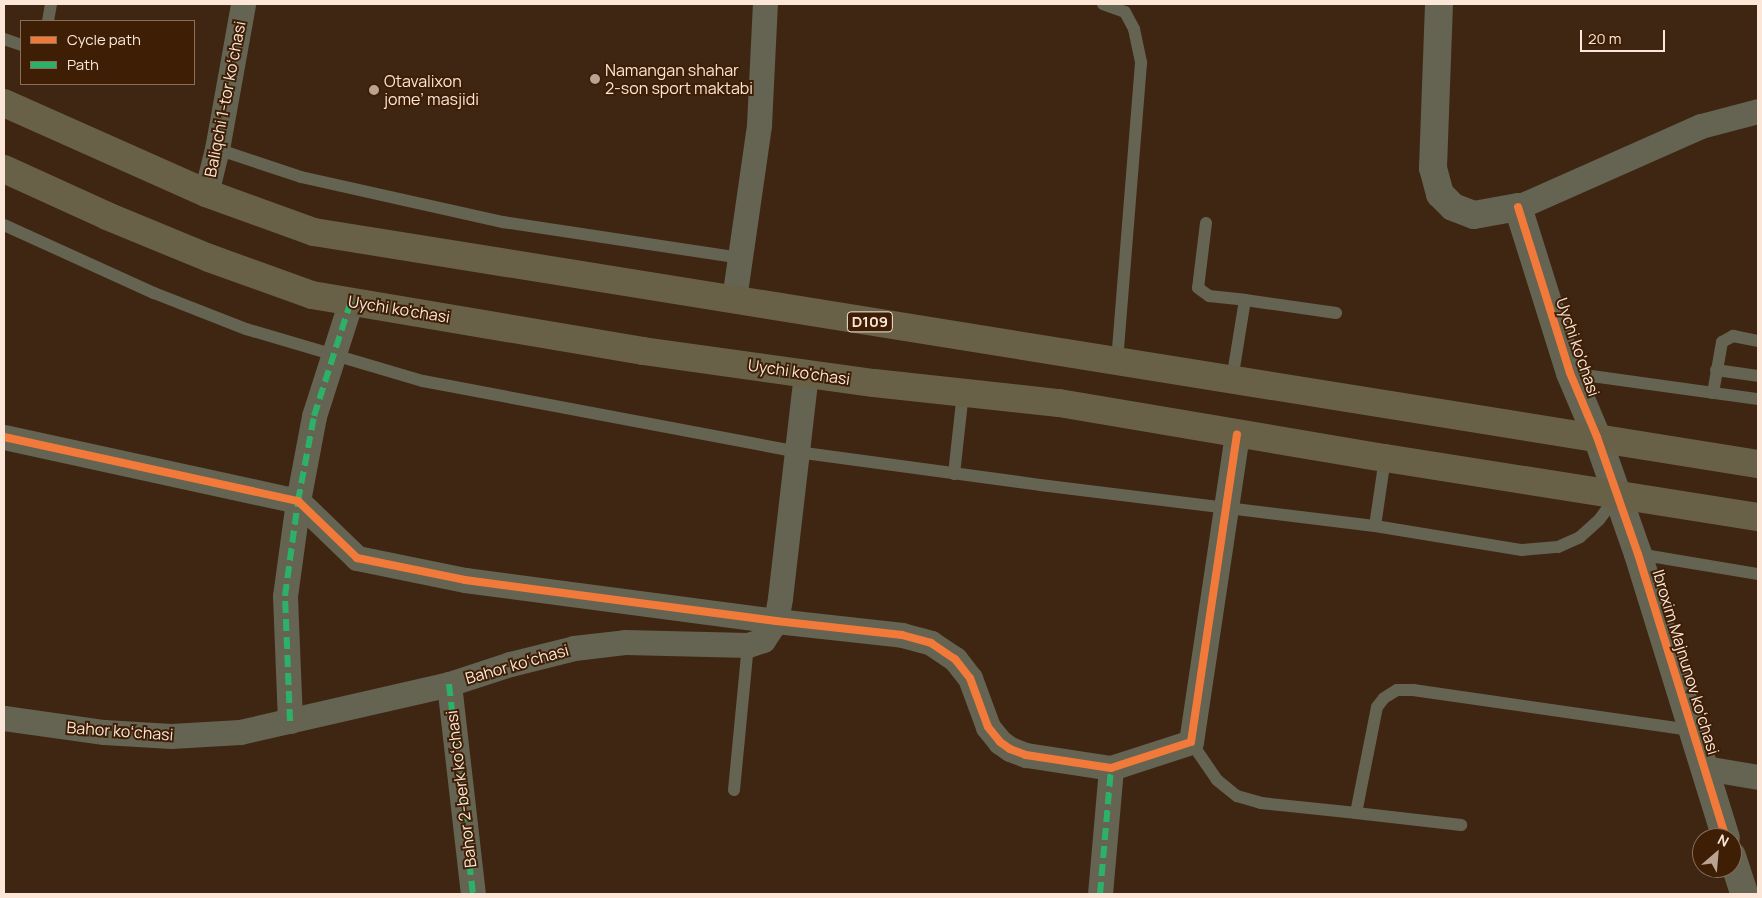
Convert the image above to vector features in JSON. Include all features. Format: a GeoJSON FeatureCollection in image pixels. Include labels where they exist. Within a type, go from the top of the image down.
{"type":"FeatureCollection","features":[{"type":"Feature","properties":{"kind":"main road","name":"D109"},"geometry":{"type":"LineString","coordinates":[[4,103],[206,193],[314,232],[1758,464]]}},
{"type":"Feature","properties":{"kind":"main road","name":"Uychi ko'chasi"},"geometry":{"type":"LineString","coordinates":[[4,168],[107,216],[209,258],[312,295],[642,351],[806,373],[1059,403],[1236,434],[1758,517]]}},
{"type":"Feature","properties":{"kind":"street","name":"Baliqchi 1-tor koʻchasi"},"geometry":{"type":"LineString","coordinates":[[206,193],[217,149],[243,4]]}},
{"type":"Feature","properties":{"kind":"street"},"geometry":{"type":"LineString","coordinates":[[734,299],[759,125],[765,4]]}},
{"type":"Feature","properties":{"kind":"street"},"geometry":{"type":"LineString","coordinates":[[1438,4],[1433,168],[1440,194],[1453,207],[1474,215],[1518,207],[1701,126],[1758,111]]}},
{"type":"Feature","properties":{"kind":"street","name":"Uychi ko'chasi"},"geometry":{"type":"LineString","coordinates":[[1518,207],[1570,373],[1597,437],[1617,495]]}},
{"type":"Feature","properties":{"kind":"street"},"geometry":{"type":"LineString","coordinates":[[290,720],[285,596],[298,501],[314,416],[352,302]]}},
{"type":"Feature","properties":{"kind":"street"},"geometry":{"type":"LineString","coordinates":[[748,645],[763,640],[776,621],[806,373]]}},
{"type":"Feature","properties":{"kind":"street"},"geometry":{"type":"LineString","coordinates":[[4,437],[298,501],[357,558],[465,580],[776,621],[902,634],[931,643],[955,659],[970,678],[988,727],[1000,742],[1010,749],[1026,756],[1111,768],[1191,742],[1236,434]]}},
{"type":"Feature","properties":{"kind":"street","name":"Ibroxim Majnunov koʻchasi"},"geometry":{"type":"LineString","coordinates":[[1617,495],[1638,554],[1723,828]]}},
{"type":"Feature","properties":{"kind":"street","name":"Bahor koʻchasi"},"geometry":{"type":"LineString","coordinates":[[4,718],[104,732],[171,736],[240,732],[449,684],[510,664],[574,648],[625,642],[748,645]]}},
{"type":"Feature","properties":{"kind":"street","name":"Bahor 2-berk koʻchasi"},"geometry":{"type":"LineString","coordinates":[[449,684],[473,894]]}},
{"type":"Feature","properties":{"kind":"street"},"geometry":{"type":"LineString","coordinates":[[1100,894],[1111,768]]}},
{"type":"Feature","properties":{"kind":"street"},"geometry":{"type":"LineString","coordinates":[[1705,768],[1758,777]]}},
{"type":"Feature","properties":{"kind":"street"},"geometry":{"type":"LineString","coordinates":[[1739,878],[1744,894]]}},
{"type":"Feature","properties":{"kind":"lane"},"geometry":{"type":"LineString","coordinates":[[48,20],[51,4]]}},
{"type":"Feature","properties":{"kind":"lane"},"geometry":{"type":"LineString","coordinates":[[1103,4],[1125,12],[1134,29],[1141,63],[1118,362]]}},
{"type":"Feature","properties":{"kind":"lane"},"geometry":{"type":"LineString","coordinates":[[4,40],[20,44]]}},
{"type":"Feature","properties":{"kind":"lane"},"geometry":{"type":"LineString","coordinates":[[217,149],[301,177],[503,222],[740,258]]}},
{"type":"Feature","properties":{"kind":"lane"},"geometry":{"type":"LineString","coordinates":[[1206,224],[1198,288],[1209,296],[1336,313]]}},
{"type":"Feature","properties":{"kind":"lane"},"geometry":{"type":"LineString","coordinates":[[4,225],[154,293],[227,322],[423,381],[797,452],[954,474],[1375,526],[1522,550],[1558,547],[1580,537],[1599,520],[1617,495]]}},
{"type":"Feature","properties":{"kind":"lane"},"geometry":{"type":"LineString","coordinates":[[1232,380],[1245,300]]}},
{"type":"Feature","properties":{"kind":"lane"},"geometry":{"type":"LineString","coordinates":[[1713,393],[1722,342],[1726,338],[1733,336],[1758,341]]}},
{"type":"Feature","properties":{"kind":"lane"},"geometry":{"type":"LineString","coordinates":[[1570,373],[1756,399],[1758,374],[1716,370]]}},
{"type":"Feature","properties":{"kind":"lane"},"geometry":{"type":"LineString","coordinates":[[954,474],[963,392]]}},
{"type":"Feature","properties":{"kind":"lane"},"geometry":{"type":"LineString","coordinates":[[1375,526],[1385,458]]}},
{"type":"Feature","properties":{"kind":"lane"},"geometry":{"type":"LineString","coordinates":[[1638,554],[1758,574]]}},
{"type":"Feature","properties":{"kind":"lane"},"geometry":{"type":"LineString","coordinates":[[734,790],[748,645]]}},
{"type":"Feature","properties":{"kind":"lane"},"geometry":{"type":"LineString","coordinates":[[1356,813],[1377,708],[1384,698],[1397,690],[1413,690],[1692,730]]}},
{"type":"Feature","properties":{"kind":"lane"},"geometry":{"type":"LineString","coordinates":[[1191,742],[1217,780],[1237,796],[1261,803],[1461,825]]}},
{"type":"Feature","properties":{"kind":"marked path"},"geometry":{"type":"LineString","coordinates":[[290,721],[285,596],[298,501],[314,416],[351,301]]}},
{"type":"Feature","properties":{"kind":"marked path"},"geometry":{"type":"LineString","coordinates":[[449,684],[473,894]]}},
{"type":"Feature","properties":{"kind":"marked path"},"geometry":{"type":"LineString","coordinates":[[1100,894],[1111,768]]}},
{"type":"Feature","properties":{"kind":"cycle path"},"geometry":{"type":"LineString","coordinates":[[1518,207],[1570,373],[1597,437],[1638,554],[1723,828]]}},
{"type":"Feature","properties":{"kind":"cycle path"},"geometry":{"type":"LineString","coordinates":[[4,437],[298,501],[357,558],[465,580],[776,621],[902,635],[931,643],[955,659],[970,678],[988,727],[1000,742],[1010,749],[1026,755],[1111,768],[1191,742],[1237,434]]}},
{"type":"Feature","properties":{"kind":"place","name":"Namangan shahar 2-son sport maktabi"},"geometry":{"type":"Point","coordinates":[595,79]}},
{"type":"Feature","properties":{"kind":"place","name":"Otavalixon jome’ masjidi"},"geometry":{"type":"Point","coordinates":[374,90]}}]}
